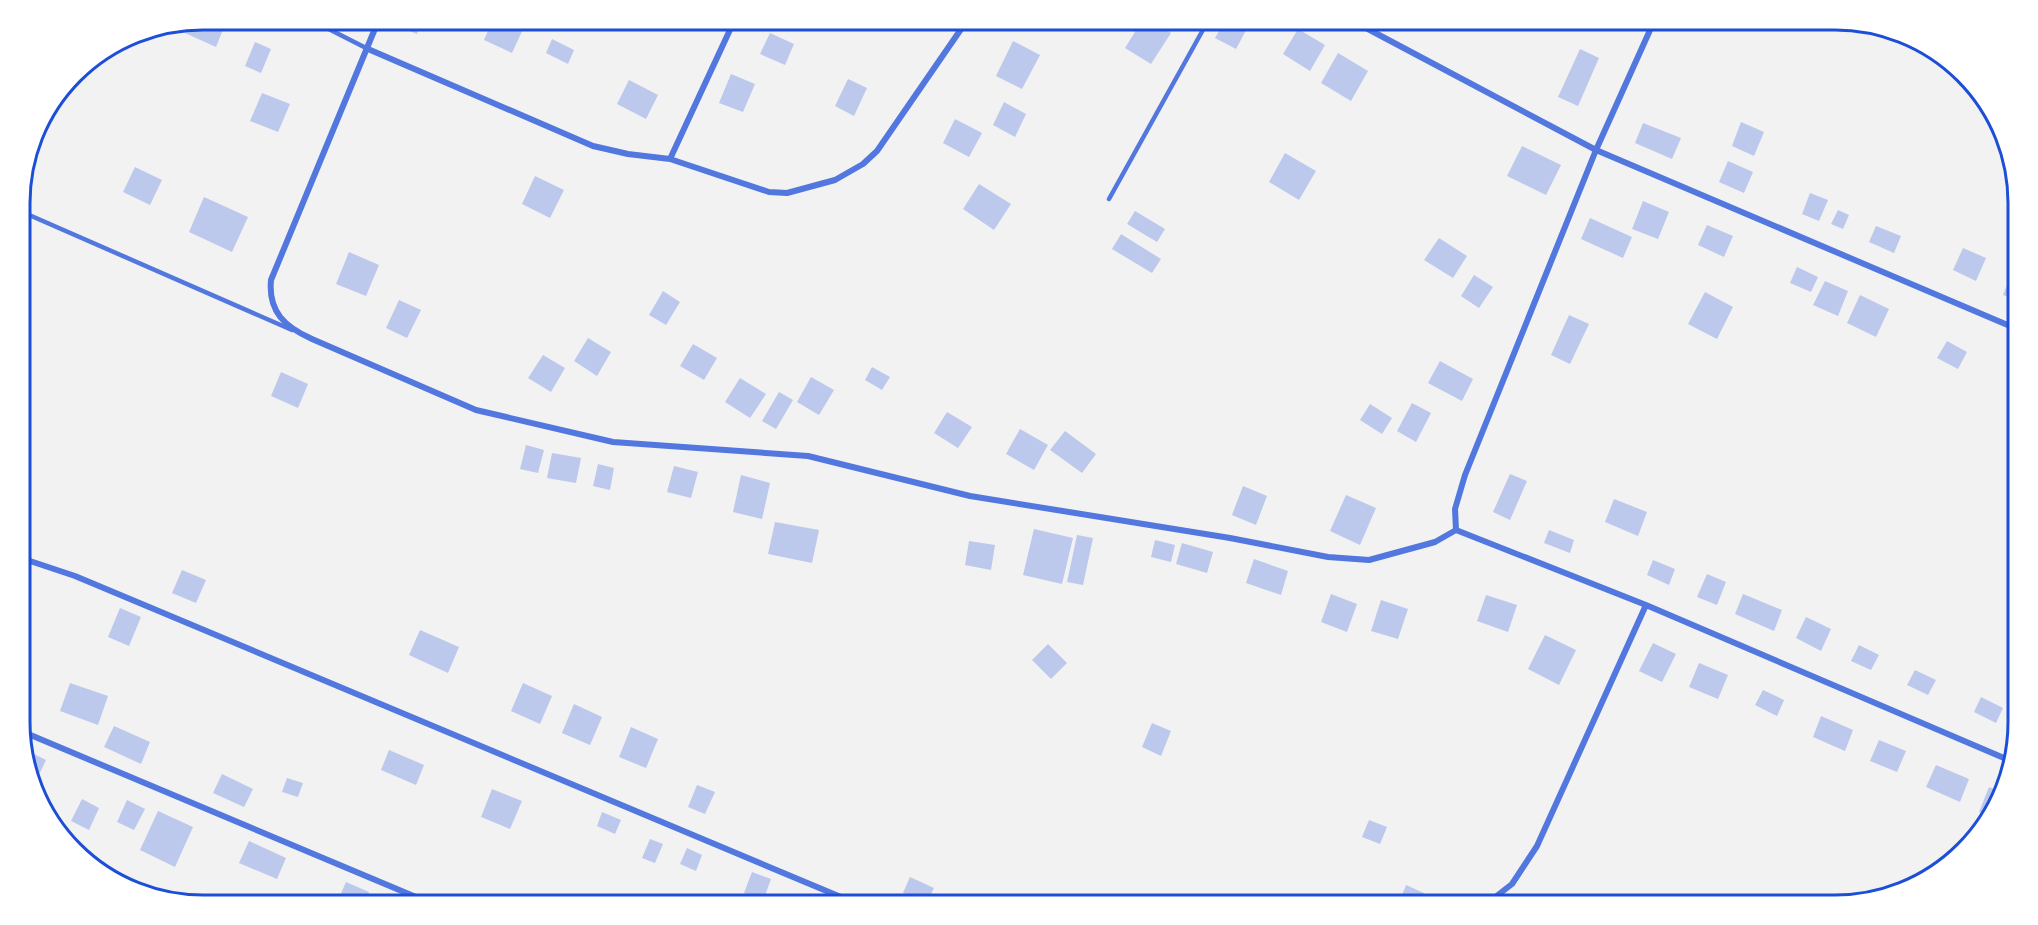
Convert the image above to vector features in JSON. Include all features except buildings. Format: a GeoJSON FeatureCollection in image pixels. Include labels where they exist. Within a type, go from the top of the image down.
{"type":"FeatureCollection","features":[{"type":"Feature","properties":{"kind":"street"},"geometry":{"type":"LineString","coordinates":[[375,30],[271,280],[270,292],[275,311],[279,318],[295,331],[476,410],[614,442],[808,456],[970,496],[1230,538],[1328,557],[1369,560],[1435,543],[1456,530]]}},
{"type":"Feature","properties":{"kind":"street"},"geometry":{"type":"LineString","coordinates":[[670,159],[730,30]]}},
{"type":"Feature","properties":{"kind":"street"},"geometry":{"type":"LineString","coordinates":[[368,49],[593,146],[628,154],[670,159],[769,192],[787,193],[835,180],[863,164],[877,151],[961,30]]}},
{"type":"Feature","properties":{"kind":"street"},"geometry":{"type":"LineString","coordinates":[[1368,30],[1596,150],[2008,325]]}},
{"type":"Feature","properties":{"kind":"street"},"geometry":{"type":"LineString","coordinates":[[1456,530],[1455,509],[1465,475],[1596,150],[1651,30]]}},
{"type":"Feature","properties":{"kind":"street"},"geometry":{"type":"LineString","coordinates":[[1456,530],[1646,605],[2004,758]]}},
{"type":"Feature","properties":{"kind":"street"},"geometry":{"type":"LineString","coordinates":[[30,561],[75,576],[836,895]]}},
{"type":"Feature","properties":{"kind":"street"},"geometry":{"type":"LineString","coordinates":[[1498,895],[1512,884],[1537,846],[1646,605]]}},
{"type":"Feature","properties":{"kind":"street"},"geometry":{"type":"LineString","coordinates":[[31,735],[411,895]]}},
{"type":"Feature","properties":{"kind":"lane"},"geometry":{"type":"LineString","coordinates":[[329,30],[368,49]]}},
{"type":"Feature","properties":{"kind":"lane"},"geometry":{"type":"LineString","coordinates":[[1109,199],[1203,30]]}},
{"type":"Feature","properties":{"kind":"lane"},"geometry":{"type":"LineString","coordinates":[[30,215],[295,331]]}}]}
